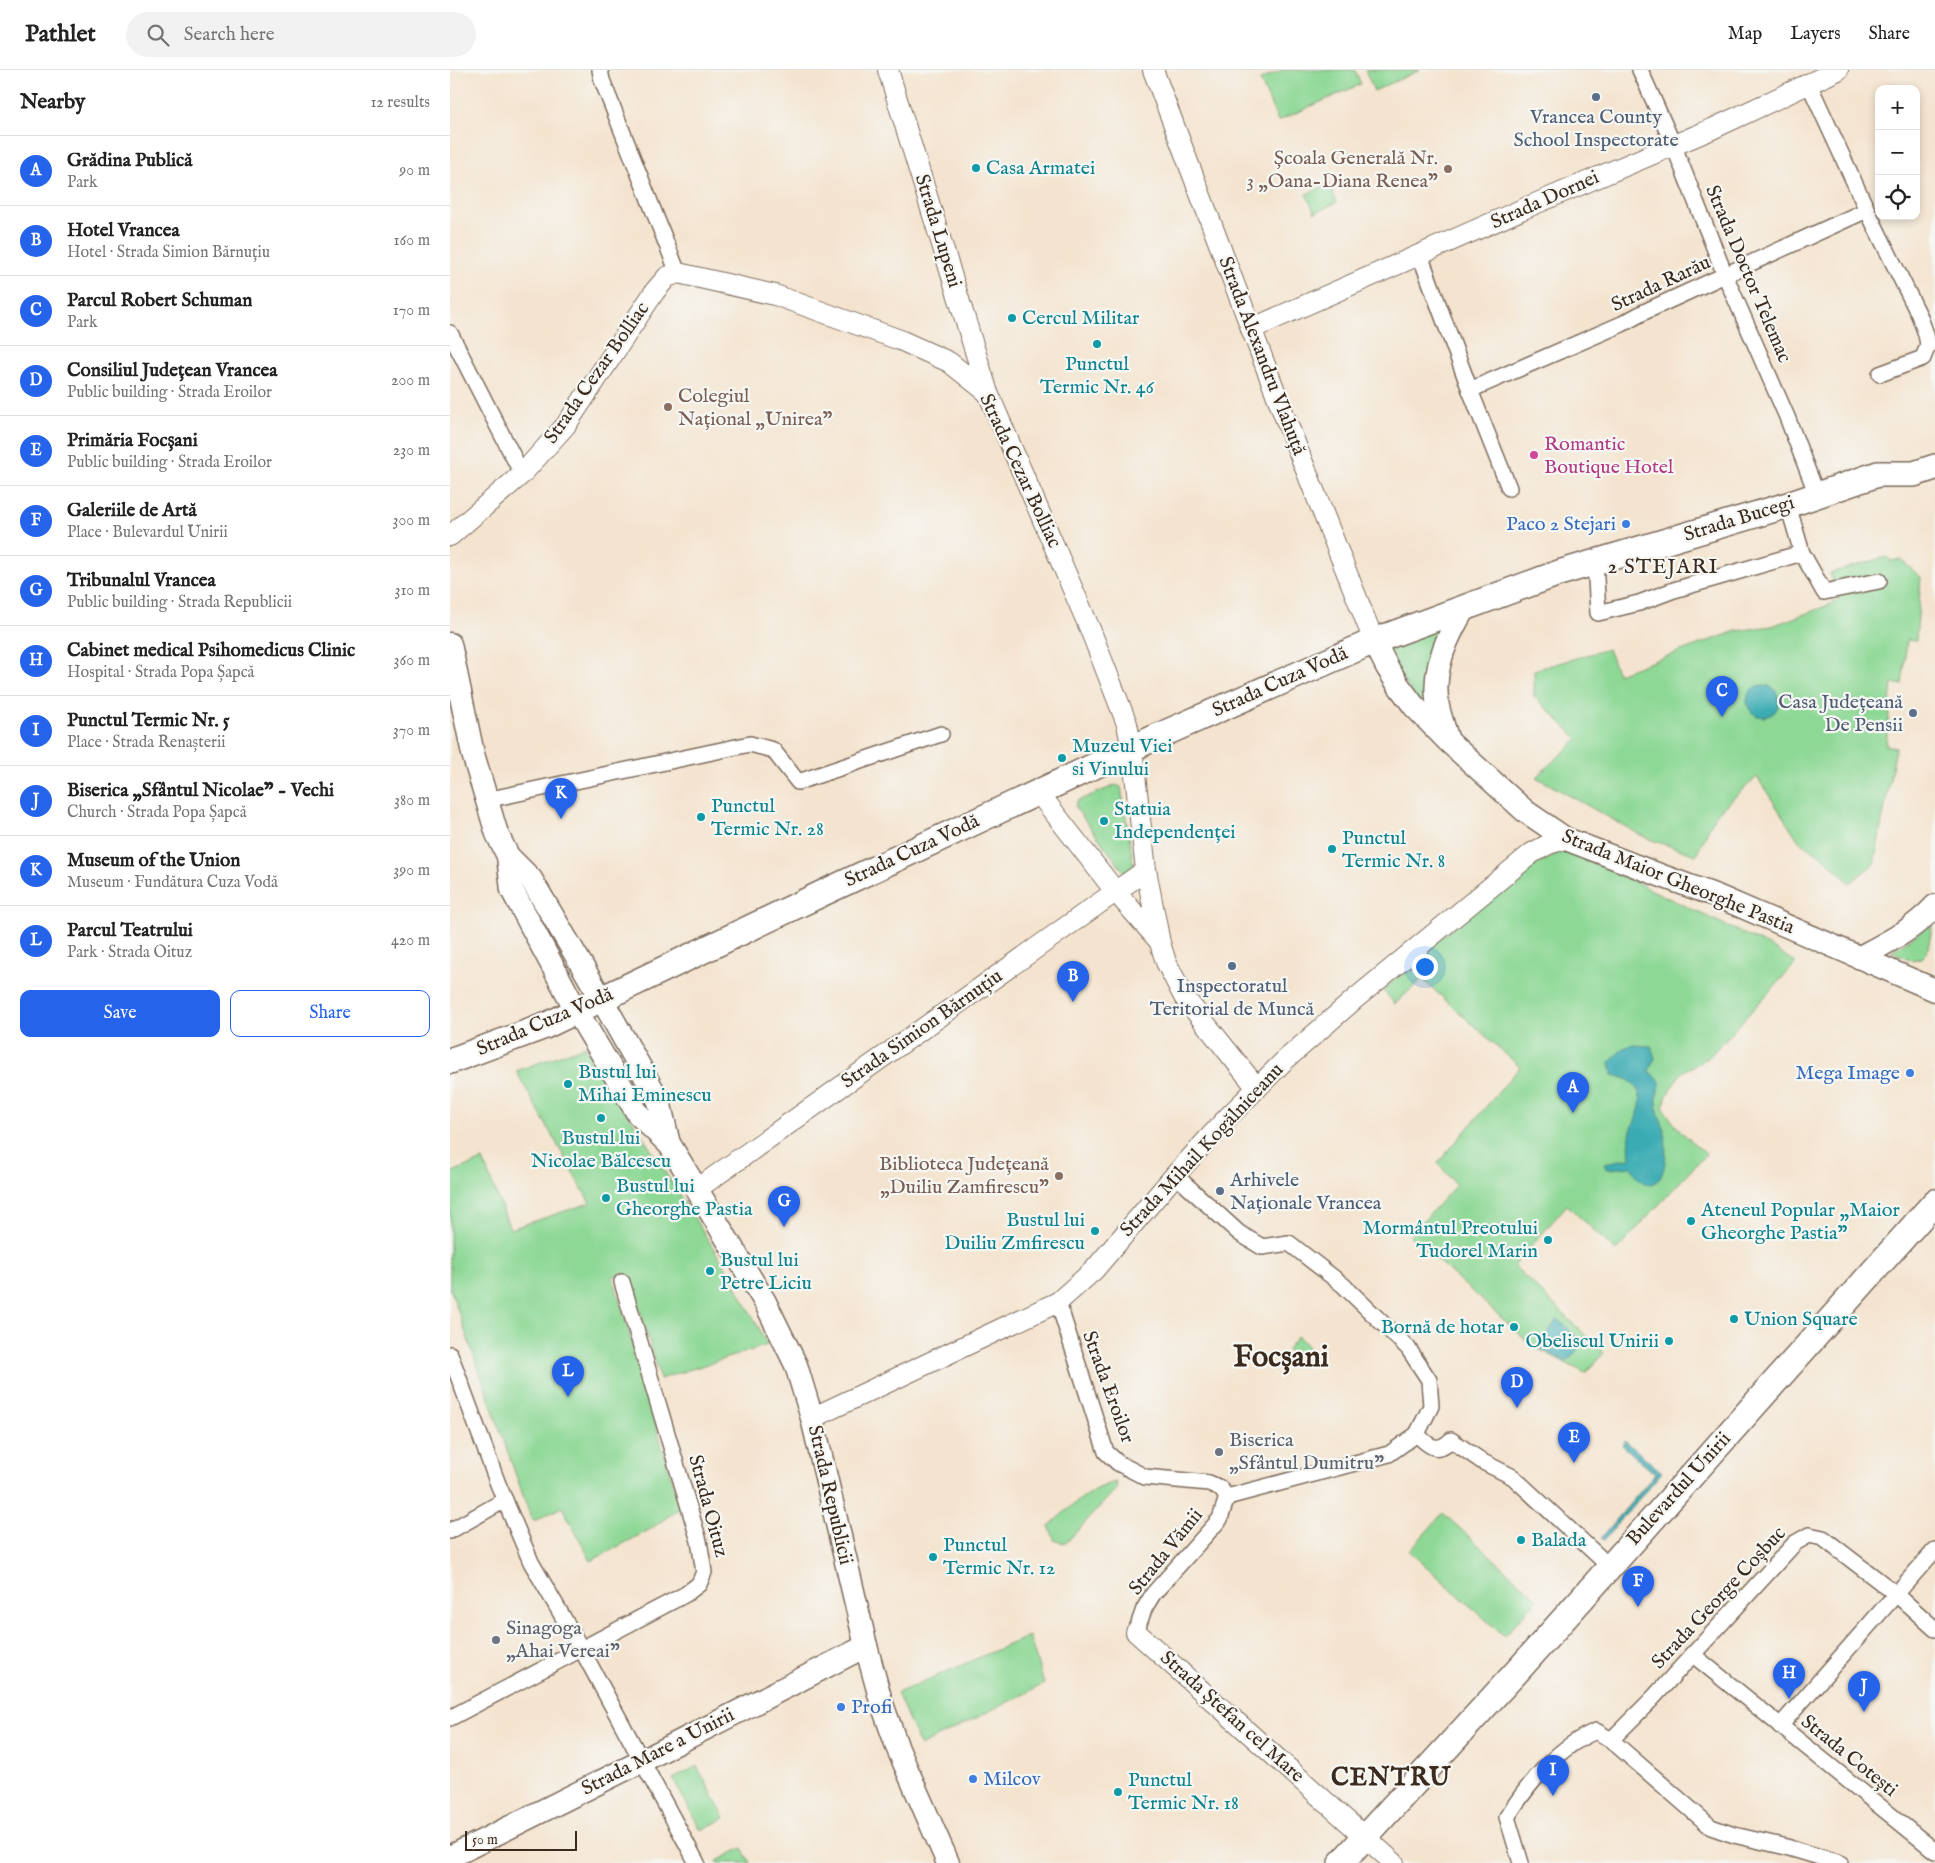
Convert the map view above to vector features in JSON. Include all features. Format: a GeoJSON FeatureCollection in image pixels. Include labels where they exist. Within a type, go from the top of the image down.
{"type":"FeatureCollection","features":[{"type":"Feature","properties":{"kind":"main road","name":"Strada Bucegi"},"geometry":{"type":"LineString","coordinates":[[1374,641],[1559,573],[1817,495],[1878,474],[1928,474]]}},
{"type":"Feature","properties":{"kind":"main road"},"geometry":{"type":"LineString","coordinates":[[1448,741],[1437,701],[1437,678],[1448,636],[1465,607]]}},
{"type":"Feature","properties":{"kind":"main road","name":"Strada Maior Gheorghe Pastia"},"geometry":{"type":"LineString","coordinates":[[1374,641],[1399,686],[1414,706],[1448,741],[1525,811],[1566,839],[1717,896],[1860,957],[1934,985]]}},
{"type":"Feature","properties":{"kind":"main road","name":"Strada Cuza Vodă"},"geometry":{"type":"LineString","coordinates":[[450,1061],[545,1026],[1038,792],[1374,641]]}},
{"type":"Feature","properties":{"kind":"main road","name":"Strada Republicii"},"geometry":{"type":"LineString","coordinates":[[450,644],[473,754],[486,800],[508,856],[512,890],[576,1010],[638,1114],[670,1145],[765,1302],[796,1365],[812,1418],[866,1646],[881,1701],[898,1750],[948,1863]]}},
{"type":"Feature","properties":{"kind":"main road","name":"Strada Republicii"},"geometry":{"type":"LineString","coordinates":[[508,856],[531,879],[659,1101],[670,1145]]}},
{"type":"Feature","properties":{"kind":"main road"},"geometry":{"type":"LineString","coordinates":[[1860,957],[1920,922],[1935,906]]}},
{"type":"Feature","properties":{"kind":"main road","name":"Bulevardul Unirii"},"geometry":{"type":"LineString","coordinates":[[1341,1863],[1522,1667],[1935,1202]]}},
{"type":"Feature","properties":{"kind":"main road","name":"Strada Mare a Unirii"},"geometry":{"type":"LineString","coordinates":[[450,1857],[866,1646]]}},
{"type":"Feature","properties":{"kind":"street"},"geometry":{"type":"LineString","coordinates":[[600,70],[602,80],[678,272]]}},
{"type":"Feature","properties":{"kind":"street","name":"Strada Lupeni"},"geometry":{"type":"LineString","coordinates":[[888,70],[988,393]]}},
{"type":"Feature","properties":{"kind":"street","name":"Strada Alexandru Vlahuță"},"geometry":{"type":"LineString","coordinates":[[1153,70],[1374,641]]}},
{"type":"Feature","properties":{"kind":"street","name":"Strada Doctor Telemac"},"geometry":{"type":"LineString","coordinates":[[1640,70],[1673,144],[1725,275],[1787,417],[1817,495]]}},
{"type":"Feature","properties":{"kind":"street","name":"Strada Dornei"},"geometry":{"type":"LineString","coordinates":[[1252,329],[1673,144],[1712,129],[1838,70]]}},
{"type":"Feature","properties":{"kind":"street"},"geometry":{"type":"LineString","coordinates":[[1810,84],[1867,210],[1919,315],[1926,334],[1928,345],[1923,358],[1880,374]]}},
{"type":"Feature","properties":{"kind":"street","name":"Strada Rarău"},"geometry":{"type":"LineString","coordinates":[[1470,390],[1622,324],[1867,210]]}},
{"type":"Feature","properties":{"kind":"street"},"geometry":{"type":"LineString","coordinates":[[1420,255],[1509,488]]}},
{"type":"Feature","properties":{"kind":"street","name":"Strada Cezar Bolliac"},"geometry":{"type":"LineString","coordinates":[[450,536],[522,474],[566,425],[655,291],[667,277],[678,272],[775,295],[900,340],[950,362],[988,393],[1090,629],[1127,724],[1132,749],[1146,870],[1160,943]]}},
{"type":"Feature","properties":{"kind":"street"},"geometry":{"type":"LineString","coordinates":[[450,333],[522,474]]}},
{"type":"Feature","properties":{"kind":"street"},"geometry":{"type":"LineString","coordinates":[[1788,504],[1802,553],[1824,592],[1879,581]]}},
{"type":"Feature","properties":{"kind":"street"},"geometry":{"type":"LineString","coordinates":[[1595,562],[1598,613],[1639,603],[1674,590],[1802,553]]}},
{"type":"Feature","properties":{"kind":"street"},"geometry":{"type":"LineString","coordinates":[[486,800],[750,744],[773,750],[798,782],[941,734]]}},
{"type":"Feature","properties":{"kind":"street"},"geometry":{"type":"LineString","coordinates":[[1038,792],[1115,891],[1160,943],[1166,962],[1184,998],[1257,1088]]}},
{"type":"Feature","properties":{"kind":"street","name":"Strada Mihail Kogălniceanu"},"geometry":{"type":"LineString","coordinates":[[812,1418],[1058,1302],[1094,1270],[1175,1175],[1284,1061],[1356,998],[1532,853],[1552,843],[1566,839]]}},
{"type":"Feature","properties":{"kind":"street","name":"Strada Simion Bărnuțiu"},"geometry":{"type":"LineString","coordinates":[[697,1189],[1146,870]]}},
{"type":"Feature","properties":{"kind":"street"},"geometry":{"type":"LineString","coordinates":[[1175,1175],[1239,1233],[1262,1247],[1289,1243],[1343,1285],[1408,1348],[1429,1380],[1431,1406],[1417,1434],[1389,1454],[1227,1497]]}},
{"type":"Feature","properties":{"kind":"street","name":"Strada Oituz"},"geometry":{"type":"LineString","coordinates":[[450,1718],[686,1594],[699,1584],[704,1572],[699,1541],[622,1282]]}},
{"type":"Feature","properties":{"kind":"street","name":"Strada Eroilor"},"geometry":{"type":"LineString","coordinates":[[1058,1302],[1106,1452],[1118,1463],[1144,1477],[1209,1483],[1220,1488],[1227,1497]]}},
{"type":"Feature","properties":{"kind":"street"},"geometry":{"type":"LineString","coordinates":[[450,1354],[505,1500],[531,1562],[582,1650],[697,1863]]}},
{"type":"Feature","properties":{"kind":"street"},"geometry":{"type":"LineString","coordinates":[[1417,1434],[1427,1444],[1437,1448],[1445,1446],[1451,1440],[1483,1462],[1513,1477],[1610,1567]]}},
{"type":"Feature","properties":{"kind":"street","name":"Strada Vămii"},"geometry":{"type":"LineString","coordinates":[[1136,1632],[1144,1609],[1153,1594],[1220,1519],[1227,1497]]}},
{"type":"Feature","properties":{"kind":"street"},"geometry":{"type":"LineString","coordinates":[[450,1531],[505,1500]]}},
{"type":"Feature","properties":{"kind":"street","name":"Strada George Coșbuc"},"geometry":{"type":"LineString","coordinates":[[1611,1740],[1796,1543],[1809,1535],[1822,1538],[1896,1594],[1935,1629]]}},
{"type":"Feature","properties":{"kind":"street"},"geometry":{"type":"LineString","coordinates":[[1780,1726],[1935,1550]]}},
{"type":"Feature","properties":{"kind":"street","name":"Strada Ștefan cel Mare"},"geometry":{"type":"LineString","coordinates":[[1136,1632],[1394,1863]]}},
{"type":"Feature","properties":{"kind":"street","name":"Strada Cotești"},"geometry":{"type":"LineString","coordinates":[[1692,1654],[1935,1851]]}},
{"type":"Feature","properties":{"kind":"street"},"geometry":{"type":"LineString","coordinates":[[1521,1863],[1507,1817],[1521,1796],[1551,1762],[1578,1739],[1596,1731],[1611,1740],[1711,1827],[1734,1836],[1840,1863]]}},
{"type":"Feature","properties":{"kind":"green space"},"geometry":{"type":"Polygon","coordinates":[[[1282,70],[1355,70],[1361,84],[1278,121],[1260,80],[1282,70]]]}},
{"type":"Feature","properties":{"kind":"green space"},"geometry":{"type":"Polygon","coordinates":[[[1365,70],[1420,70],[1374,91],[1365,70]]]}},
{"type":"Feature","properties":{"kind":"green space"},"geometry":{"type":"Polygon","coordinates":[[[1329,184],[1337,202],[1315,213],[1306,194],[1329,184]]]}},
{"type":"Feature","properties":{"kind":"green space"},"geometry":{"type":"Polygon","coordinates":[[[1886,557],[1892,561],[1900,559],[1921,577],[1916,641],[1907,640],[1902,685],[1892,683],[1886,745],[1896,748],[1874,864],[1850,883],[1822,856],[1799,841],[1757,777],[1716,814],[1696,855],[1646,838],[1536,777],[1578,739],[1534,696],[1534,670],[1608,649],[1618,674],[1736,631],[1772,626],[1829,605],[1839,599],[1830,573],[1886,557]]]}},
{"type":"Feature","properties":{"kind":"green space"},"geometry":{"type":"Polygon","coordinates":[[[1465,607],[1440,661],[1448,741],[1374,641],[1465,607]]]}},
{"type":"Feature","properties":{"kind":"green space"},"geometry":{"type":"Polygon","coordinates":[[[1116,785],[1121,787],[1134,867],[1124,872],[1075,807],[1077,801],[1116,785]]]}},
{"type":"Feature","properties":{"kind":"green space"},"geometry":{"type":"Polygon","coordinates":[[[1566,849],[1771,947],[1796,963],[1708,1058],[1682,1072],[1668,1093],[1663,1107],[1667,1114],[1682,1132],[1706,1154],[1616,1251],[1567,1205],[1514,1266],[1604,1353],[1585,1373],[1534,1347],[1410,1236],[1456,1185],[1438,1163],[1520,1067],[1422,979],[1395,1004],[1383,990],[1451,929],[1523,871],[1566,849]]]}},
{"type":"Feature","properties":{"kind":"green space"},"geometry":{"type":"Polygon","coordinates":[[[1931,925],[1927,953],[1922,958],[1912,960],[1891,951],[1931,925]]]}},
{"type":"Feature","properties":{"kind":"green space"},"geometry":{"type":"Polygon","coordinates":[[[585,1046],[728,1271],[768,1345],[660,1379],[639,1306],[623,1272],[613,1277],[680,1508],[649,1530],[591,1561],[562,1507],[534,1521],[531,1518],[450,1288],[450,1173],[483,1160],[510,1229],[590,1203],[516,1071],[585,1046]]]}},
{"type":"Feature","properties":{"kind":"green space"},"geometry":{"type":"Polygon","coordinates":[[[1298,1336],[1315,1355],[1299,1366],[1287,1349],[1298,1336]]]}},
{"type":"Feature","properties":{"kind":"green space"},"geometry":{"type":"Polygon","coordinates":[[[1116,1482],[1117,1488],[1066,1543],[1055,1541],[1049,1526],[1088,1494],[1116,1482]]]}},
{"type":"Feature","properties":{"kind":"green space"},"geometry":{"type":"Polygon","coordinates":[[[1443,1513],[1538,1599],[1504,1636],[1409,1551],[1443,1513]]]}},
{"type":"Feature","properties":{"kind":"green space"},"geometry":{"type":"Polygon","coordinates":[[[1029,1636],[1044,1684],[920,1746],[897,1693],[1029,1636]]]}},
{"type":"Feature","properties":{"kind":"green space"},"geometry":{"type":"Polygon","coordinates":[[[697,1766],[725,1818],[701,1830],[673,1779],[697,1766]]]}},
{"type":"Feature","properties":{"kind":"green space"},"geometry":{"type":"Polygon","coordinates":[[[742,1848],[750,1863],[718,1863],[717,1861],[742,1848]]]}},
{"type":"Feature","properties":{"kind":"water"},"geometry":{"type":"Polygon","coordinates":[[[1763,685],[1769,686],[1774,690],[1778,695],[1778,707],[1774,712],[1769,716],[1763,717],[1757,716],[1752,712],[1748,707],[1747,701],[1748,695],[1752,690],[1757,686],[1763,685]]]}},
{"type":"Feature","properties":{"kind":"water"},"geometry":{"type":"Polygon","coordinates":[[[1633,1045],[1651,1046],[1655,1058],[1649,1071],[1660,1081],[1657,1104],[1665,1135],[1666,1150],[1662,1174],[1659,1180],[1650,1184],[1640,1180],[1631,1167],[1606,1169],[1604,1163],[1630,1158],[1630,1135],[1639,1111],[1641,1099],[1634,1084],[1612,1075],[1610,1062],[1623,1048],[1633,1045]]]}},
{"type":"Feature","properties":{"kind":"water"},"geometry":{"type":"Polygon","coordinates":[[[1558,1319],[1583,1343],[1567,1362],[1537,1347],[1558,1319]]]}},
{"type":"Feature","properties":{"kind":"water"},"geometry":{"type":"Polygon","coordinates":[[[1625,1441],[1662,1472],[1604,1540],[1601,1538],[1655,1474],[1622,1445],[1625,1441]]]}},
{"type":"Feature","properties":{"kind":"place","name":"Vrancea County School Inspectorate"},"geometry":{"type":"Point","coordinates":[1596,97]}},
{"type":"Feature","properties":{"kind":"place","name":"Casa Armatei"},"geometry":{"type":"Point","coordinates":[976,168]}},
{"type":"Feature","properties":{"kind":"place","name":"Școala Generală Nr. 3 „Oana-Diana Renea\""},"geometry":{"type":"Point","coordinates":[1448,169]}},
{"type":"Feature","properties":{"kind":"place","name":"Cercul Militar"},"geometry":{"type":"Point","coordinates":[1012,318]}},
{"type":"Feature","properties":{"kind":"place","name":"Punctul Termic Nr. 46"},"geometry":{"type":"Point","coordinates":[1097,344]}},
{"type":"Feature","properties":{"kind":"place","name":"Colegiul Național „Unirea\""},"geometry":{"type":"Point","coordinates":[668,407]}},
{"type":"Feature","properties":{"kind":"place","name":"Romantic Boutique Hotel"},"geometry":{"type":"Point","coordinates":[1534,455]}},
{"type":"Feature","properties":{"kind":"place","name":"Paco 2 Stejari"},"geometry":{"type":"Point","coordinates":[1626,524]}},
{"type":"Feature","properties":{"kind":"place","name":"Casa Județeană De Pensii"},"geometry":{"type":"Point","coordinates":[1913,713]}},
{"type":"Feature","properties":{"kind":"place","name":"Parcul Robert Schuman"},"geometry":{"type":"Point","coordinates":[1722,717]}},
{"type":"Feature","properties":{"kind":"place","name":"Muzeul Viei si Vinului"},"geometry":{"type":"Point","coordinates":[1062,758]}},
{"type":"Feature","properties":{"kind":"place","name":"Punctul Termic Nr. 28"},"geometry":{"type":"Point","coordinates":[701,817]}},
{"type":"Feature","properties":{"kind":"place","name":"Museum of the Union"},"geometry":{"type":"Point","coordinates":[561,819]}},
{"type":"Feature","properties":{"kind":"place","name":"Statuia Independenței"},"geometry":{"type":"Point","coordinates":[1104,821]}},
{"type":"Feature","properties":{"kind":"place","name":"Punctul Termic Nr. 8"},"geometry":{"type":"Point","coordinates":[1332,849]}},
{"type":"Feature","properties":{"kind":"place","name":"Inspectoratul Teritorial de Muncă"},"geometry":{"type":"Point","coordinates":[1232,966]}},
{"type":"Feature","properties":{"kind":"place","name":"Hotel Vrancea"},"geometry":{"type":"Point","coordinates":[1073,1002]}},
{"type":"Feature","properties":{"kind":"place","name":"Mega Image"},"geometry":{"type":"Point","coordinates":[1910,1073]}},
{"type":"Feature","properties":{"kind":"place","name":"Bustul lui Mihai Eminescu"},"geometry":{"type":"Point","coordinates":[568,1084]}},
{"type":"Feature","properties":{"kind":"place","name":"Grădina Publică"},"geometry":{"type":"Point","coordinates":[1573,1113]}},
{"type":"Feature","properties":{"kind":"place","name":"Bustul lui Nicolae Bălcescu"},"geometry":{"type":"Point","coordinates":[601,1118]}},
{"type":"Feature","properties":{"kind":"place","name":"Biblioteca Județeană „Duiliu Zamfirescu\""},"geometry":{"type":"Point","coordinates":[1059,1176]}},
{"type":"Feature","properties":{"kind":"place","name":"Arhivele Naționale Vrancea"},"geometry":{"type":"Point","coordinates":[1220,1191]}},
{"type":"Feature","properties":{"kind":"place","name":"Bustul lui Gheorghe Pastia"},"geometry":{"type":"Point","coordinates":[606,1198]}},
{"type":"Feature","properties":{"kind":"place","name":"Ateneul Popular „Maior Gheorghe Pastia”"},"geometry":{"type":"Point","coordinates":[1691,1221]}},
{"type":"Feature","properties":{"kind":"place","name":"Tribunalul Vrancea"},"geometry":{"type":"Point","coordinates":[784,1227]}},
{"type":"Feature","properties":{"kind":"place","name":"Bustul lui Duiliu Zmfirescu"},"geometry":{"type":"Point","coordinates":[1095,1231]}},
{"type":"Feature","properties":{"kind":"place","name":"Mormântul Preotului Tudorel Marin"},"geometry":{"type":"Point","coordinates":[1548,1240]}},
{"type":"Feature","properties":{"kind":"place","name":"Bustul lui Petre Liciu"},"geometry":{"type":"Point","coordinates":[710,1271]}},
{"type":"Feature","properties":{"kind":"place","name":"Union Square"},"geometry":{"type":"Point","coordinates":[1734,1319]}},
{"type":"Feature","properties":{"kind":"place","name":"Bornă de hotar"},"geometry":{"type":"Point","coordinates":[1514,1327]}},
{"type":"Feature","properties":{"kind":"place","name":"Obeliscul Unirii"},"geometry":{"type":"Point","coordinates":[1669,1341]}},
{"type":"Feature","properties":{"kind":"place","name":"Parcul Teatrului"},"geometry":{"type":"Point","coordinates":[568,1397]}},
{"type":"Feature","properties":{"kind":"place","name":"Consiliul Județean Vrancea"},"geometry":{"type":"Point","coordinates":[1517,1408]}},
{"type":"Feature","properties":{"kind":"place","name":"Biserica „Sfântul Dumitru\""},"geometry":{"type":"Point","coordinates":[1219,1452]}},
{"type":"Feature","properties":{"kind":"place","name":"Primăria Focșani"},"geometry":{"type":"Point","coordinates":[1574,1463]}},
{"type":"Feature","properties":{"kind":"place","name":"Balada"},"geometry":{"type":"Point","coordinates":[1521,1540]}},
{"type":"Feature","properties":{"kind":"place","name":"Punctul Termic Nr. 12"},"geometry":{"type":"Point","coordinates":[933,1557]}},
{"type":"Feature","properties":{"kind":"place","name":"Galeriile de Artă"},"geometry":{"type":"Point","coordinates":[1638,1607]}},
{"type":"Feature","properties":{"kind":"place","name":"Sinagoga „Ahai Vereai\""},"geometry":{"type":"Point","coordinates":[496,1640]}},
{"type":"Feature","properties":{"kind":"place","name":"Cabinet medical Psihomedicus Clinic"},"geometry":{"type":"Point","coordinates":[1789,1699]}},
{"type":"Feature","properties":{"kind":"place","name":"Profi"},"geometry":{"type":"Point","coordinates":[841,1707]}},
{"type":"Feature","properties":{"kind":"place","name":"Biserica „Sfântul Nicolae” - Vechi"},"geometry":{"type":"Point","coordinates":[1864,1712]}},
{"type":"Feature","properties":{"kind":"place","name":"Milcov"},"geometry":{"type":"Point","coordinates":[973,1779]}},
{"type":"Feature","properties":{"kind":"place","name":"Punctul Termic Nr. 18"},"geometry":{"type":"Point","coordinates":[1118,1792]}},
{"type":"Feature","properties":{"kind":"place","name":"Punctul Termic Nr. 5"},"geometry":{"type":"Point","coordinates":[1553,1796]}},
{"type":"Feature","properties":{"kind":"district","name":"2 STEJARI"},"geometry":{"type":"Point","coordinates":[1663,567]}},
{"type":"Feature","properties":{"kind":"district","name":"Focșani"},"geometry":{"type":"Point","coordinates":[1281,1358]}},
{"type":"Feature","properties":{"kind":"district","name":"CENTRU"},"geometry":{"type":"Point","coordinates":[1391,1778]}}]}
